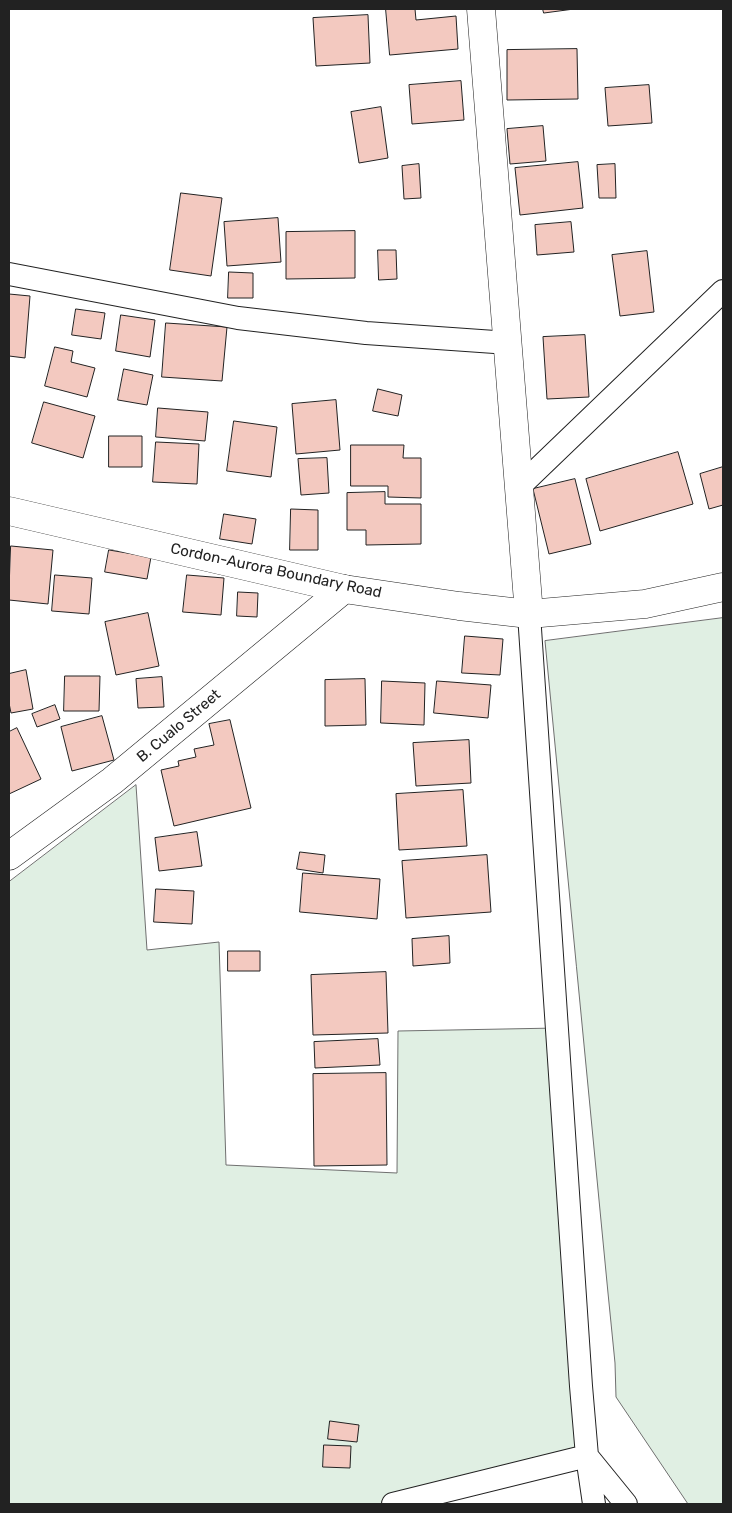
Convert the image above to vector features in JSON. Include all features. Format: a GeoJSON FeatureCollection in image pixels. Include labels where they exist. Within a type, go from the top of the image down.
{"type":"FeatureCollection","features":[{"type":"Feature","properties":{"kind":"street"},"geometry":{"type":"LineString","coordinates":[[481,9],[530,614],[581,1386],[594,1504]]}},
{"type":"Feature","properties":{"kind":"street"},"geometry":{"type":"LineString","coordinates":[[9,274],[238,318],[366,333],[509,343]]}},
{"type":"Feature","properties":{"kind":"street"},"geometry":{"type":"LineString","coordinates":[[519,487],[723,291]]}},
{"type":"Feature","properties":{"kind":"street","name":"Cordon-Aurora Boundary Road"},"geometry":{"type":"LineString","coordinates":[[9,511],[344,589],[459,606],[530,614],[645,604],[723,587]]}},
{"type":"Feature","properties":{"kind":"street","name":"B. Cualo Street"},"geometry":{"type":"LineString","coordinates":[[9,856],[112,781],[344,589]]}},
{"type":"Feature","properties":{"kind":"street"},"geometry":{"type":"LineString","coordinates":[[393,1504],[588,1456]]}},
{"type":"Feature","properties":{"kind":"street"},"geometry":{"type":"LineString","coordinates":[[588,1456],[626,1504]]}},
{"type":"Feature","properties":{"kind":"green space"},"geometry":{"type":"Polygon","coordinates":[[[723,618],[723,1504],[688,1504],[616,1397],[615,1363],[545,641],[723,618]]]}},
{"type":"Feature","properties":{"kind":"green space"},"geometry":{"type":"Polygon","coordinates":[[[136,785],[147,950],[219,942],[226,1165],[397,1173],[398,1031],[557,1028],[587,1456],[393,1504],[9,1504],[9,882],[136,785]]]}},
{"type":"Feature","properties":{"kind":"building"},"geometry":{"type":"Polygon","coordinates":[[[386,9],[415,9],[416,20],[456,16],[458,49],[390,55],[386,9]]]}},
{"type":"Feature","properties":{"kind":"building"},"geometry":{"type":"Polygon","coordinates":[[[543,9],[574,9],[544,13],[543,9]]]}},
{"type":"Feature","properties":{"kind":"building"},"geometry":{"type":"Polygon","coordinates":[[[368,15],[370,63],[316,66],[313,18],[368,15]]]}},
{"type":"Feature","properties":{"kind":"building"},"geometry":{"type":"Polygon","coordinates":[[[577,49],[578,99],[507,100],[507,50],[577,49]]]}},
{"type":"Feature","properties":{"kind":"building"},"geometry":{"type":"Polygon","coordinates":[[[461,81],[464,120],[412,124],[409,85],[461,81]]]}},
{"type":"Feature","properties":{"kind":"building"},"geometry":{"type":"Polygon","coordinates":[[[649,85],[652,123],[608,126],[605,88],[649,85]]]}},
{"type":"Feature","properties":{"kind":"building"},"geometry":{"type":"Polygon","coordinates":[[[381,107],[388,158],[359,163],[351,112],[381,107]]]}},
{"type":"Feature","properties":{"kind":"building"},"geometry":{"type":"Polygon","coordinates":[[[543,126],[546,161],[510,164],[507,129],[543,126]]]}},
{"type":"Feature","properties":{"kind":"building"},"geometry":{"type":"Polygon","coordinates":[[[578,162],[583,208],[520,215],[515,168],[578,162]]]}},
{"type":"Feature","properties":{"kind":"building"},"geometry":{"type":"Polygon","coordinates":[[[419,164],[421,198],[404,199],[402,166],[419,164]]]}},
{"type":"Feature","properties":{"kind":"building"},"geometry":{"type":"Polygon","coordinates":[[[615,164],[616,198],[599,198],[597,165],[615,164]]]}},
{"type":"Feature","properties":{"kind":"building"},"geometry":{"type":"Polygon","coordinates":[[[181,193],[222,198],[211,276],[170,270],[181,193]]]}},
{"type":"Feature","properties":{"kind":"building"},"geometry":{"type":"Polygon","coordinates":[[[278,218],[281,262],[227,266],[224,222],[278,218]]]}},
{"type":"Feature","properties":{"kind":"building"},"geometry":{"type":"Polygon","coordinates":[[[571,222],[574,252],[537,255],[535,225],[571,222]]]}},
{"type":"Feature","properties":{"kind":"building"},"geometry":{"type":"Polygon","coordinates":[[[355,231],[355,278],[286,279],[286,232],[355,231]]]}},
{"type":"Feature","properties":{"kind":"building"},"geometry":{"type":"Polygon","coordinates":[[[378,250],[396,250],[397,279],[379,280],[378,250]]]}},
{"type":"Feature","properties":{"kind":"building"},"geometry":{"type":"Polygon","coordinates":[[[647,251],[654,312],[620,316],[612,255],[647,251]]]}},
{"type":"Feature","properties":{"kind":"building"},"geometry":{"type":"Polygon","coordinates":[[[229,272],[253,273],[253,298],[228,298],[229,272]]]}},
{"type":"Feature","properties":{"kind":"building"},"geometry":{"type":"Polygon","coordinates":[[[9,294],[30,296],[25,358],[9,356],[9,294]]]}},
{"type":"Feature","properties":{"kind":"building"},"geometry":{"type":"Polygon","coordinates":[[[76,309],[105,313],[101,339],[72,335],[76,309]]]}},
{"type":"Feature","properties":{"kind":"building"},"geometry":{"type":"Polygon","coordinates":[[[121,315],[155,320],[150,357],[116,351],[121,315]]]}},
{"type":"Feature","properties":{"kind":"building"},"geometry":{"type":"Polygon","coordinates":[[[166,323],[227,327],[222,381],[162,377],[166,323]]]}},
{"type":"Feature","properties":{"kind":"building"},"geometry":{"type":"Polygon","coordinates":[[[585,335],[589,397],[547,399],[543,337],[585,335]]]}},
{"type":"Feature","properties":{"kind":"building"},"geometry":{"type":"Polygon","coordinates":[[[55,347],[73,351],[71,362],[95,368],[87,397],[45,386],[55,347]]]}},
{"type":"Feature","properties":{"kind":"building"},"geometry":{"type":"Polygon","coordinates":[[[124,369],[153,375],[147,405],[118,400],[124,369]]]}},
{"type":"Feature","properties":{"kind":"building"},"geometry":{"type":"Polygon","coordinates":[[[378,389],[402,395],[398,416],[373,411],[378,389]]]}},
{"type":"Feature","properties":{"kind":"building"},"geometry":{"type":"Polygon","coordinates":[[[336,400],[340,450],[296,454],[292,404],[336,400]]]}},
{"type":"Feature","properties":{"kind":"building"},"geometry":{"type":"Polygon","coordinates":[[[44,402],[95,416],[83,458],[32,443],[44,402]]]}},
{"type":"Feature","properties":{"kind":"building"},"geometry":{"type":"Polygon","coordinates":[[[158,408],[208,412],[205,441],[156,437],[158,408]]]}},
{"type":"Feature","properties":{"kind":"building"},"geometry":{"type":"Polygon","coordinates":[[[234,421],[277,427],[271,477],[227,471],[234,421]]]}},
{"type":"Feature","properties":{"kind":"building"},"geometry":{"type":"Polygon","coordinates":[[[109,436],[142,436],[142,467],[109,467],[109,436]]]}},
{"type":"Feature","properties":{"kind":"building"},"geometry":{"type":"Polygon","coordinates":[[[156,442],[199,444],[197,484],[153,482],[156,442]]]}},
{"type":"Feature","properties":{"kind":"building"},"geometry":{"type":"Polygon","coordinates":[[[351,445],[404,445],[403,458],[421,458],[421,498],[388,497],[388,486],[351,486],[351,445]]]}},
{"type":"Feature","properties":{"kind":"building"},"geometry":{"type":"Polygon","coordinates":[[[678,452],[693,504],[600,531],[586,479],[678,452]]]}},
{"type":"Feature","properties":{"kind":"building"},"geometry":{"type":"Polygon","coordinates":[[[327,458],[329,493],[301,495],[298,459],[327,458]]]}},
{"type":"Feature","properties":{"kind":"building"},"geometry":{"type":"Polygon","coordinates":[[[723,467],[723,505],[709,509],[700,474],[723,467]]]}},
{"type":"Feature","properties":{"kind":"building"},"geometry":{"type":"Polygon","coordinates":[[[575,479],[591,544],[549,554],[533,489],[575,479]]]}},
{"type":"Feature","properties":{"kind":"building"},"geometry":{"type":"Polygon","coordinates":[[[385,492],[385,504],[421,504],[421,544],[366,545],[366,530],[347,530],[347,493],[385,492]]]}},
{"type":"Feature","properties":{"kind":"building"},"geometry":{"type":"Polygon","coordinates":[[[291,509],[318,510],[318,550],[290,550],[291,509]]]}},
{"type":"Feature","properties":{"kind":"building"},"geometry":{"type":"Polygon","coordinates":[[[224,514],[256,519],[252,544],[220,539],[224,514]]]}},
{"type":"Feature","properties":{"kind":"building"},"geometry":{"type":"Polygon","coordinates":[[[11,546],[53,550],[48,604],[9,600],[11,546]]]}},
{"type":"Feature","properties":{"kind":"building"},"geometry":{"type":"Polygon","coordinates":[[[109,550],[151,557],[147,579],[105,572],[109,550]]]}},
{"type":"Feature","properties":{"kind":"building"},"geometry":{"type":"Polygon","coordinates":[[[55,575],[92,578],[89,614],[52,611],[55,575]]]}},
{"type":"Feature","properties":{"kind":"building"},"geometry":{"type":"Polygon","coordinates":[[[187,575],[224,578],[221,615],[183,612],[187,575]]]}},
{"type":"Feature","properties":{"kind":"building"},"geometry":{"type":"Polygon","coordinates":[[[238,592],[258,593],[257,617],[237,616],[238,592]]]}},
{"type":"Feature","properties":{"kind":"building"},"geometry":{"type":"Polygon","coordinates":[[[148,613],[159,666],[116,675],[105,622],[148,613]]]}},
{"type":"Feature","properties":{"kind":"building"},"geometry":{"type":"Polygon","coordinates":[[[465,636],[503,639],[500,675],[462,673],[465,636]]]}},
{"type":"Feature","properties":{"kind":"building"},"geometry":{"type":"Polygon","coordinates":[[[26,670],[33,709],[11,713],[9,674],[26,670]]]}},
{"type":"Feature","properties":{"kind":"building"},"geometry":{"type":"Polygon","coordinates":[[[65,676],[100,676],[99,711],[64,711],[65,676]]]}},
{"type":"Feature","properties":{"kind":"building"},"geometry":{"type":"Polygon","coordinates":[[[162,677],[164,707],[138,708],[136,679],[162,677]]]}},
{"type":"Feature","properties":{"kind":"building"},"geometry":{"type":"Polygon","coordinates":[[[365,679],[366,725],[325,726],[325,680],[365,679]]]}},
{"type":"Feature","properties":{"kind":"building"},"geometry":{"type":"Polygon","coordinates":[[[382,681],[425,683],[424,725],[381,723],[382,681]]]}},
{"type":"Feature","properties":{"kind":"building"},"geometry":{"type":"Polygon","coordinates":[[[437,681],[491,685],[488,718],[434,713],[437,681]]]}},
{"type":"Feature","properties":{"kind":"building"},"geometry":{"type":"Polygon","coordinates":[[[55,705],[60,719],[37,727],[32,714],[55,705]]]}},
{"type":"Feature","properties":{"kind":"building"},"geometry":{"type":"Polygon","coordinates":[[[102,716],[114,760],[72,771],[61,727],[102,716]]]}},
{"type":"Feature","properties":{"kind":"building"},"geometry":{"type":"Polygon","coordinates":[[[230,720],[251,808],[174,826],[161,770],[179,766],[178,761],[196,757],[194,749],[214,745],[209,724],[230,720]]]}},
{"type":"Feature","properties":{"kind":"building"},"geometry":{"type":"Polygon","coordinates":[[[17,728],[41,779],[9,794],[9,732],[17,728]]]}},
{"type":"Feature","properties":{"kind":"building"},"geometry":{"type":"Polygon","coordinates":[[[469,740],[471,783],[416,786],[413,743],[469,740]]]}},
{"type":"Feature","properties":{"kind":"building"},"geometry":{"type":"Polygon","coordinates":[[[463,790],[467,846],[399,850],[396,794],[463,790]]]}},
{"type":"Feature","properties":{"kind":"building"},"geometry":{"type":"Polygon","coordinates":[[[197,832],[202,866],[159,871],[155,838],[197,832]]]}},
{"type":"Feature","properties":{"kind":"building"},"geometry":{"type":"Polygon","coordinates":[[[300,852],[325,855],[323,873],[297,869],[300,852]]]}},
{"type":"Feature","properties":{"kind":"building"},"geometry":{"type":"Polygon","coordinates":[[[487,855],[491,912],[406,918],[402,861],[487,855]]]}},
{"type":"Feature","properties":{"kind":"building"},"geometry":{"type":"Polygon","coordinates":[[[303,873],[380,879],[377,919],[300,912],[303,873]]]}},
{"type":"Feature","properties":{"kind":"building"},"geometry":{"type":"Polygon","coordinates":[[[156,889],[194,891],[192,924],[154,922],[156,889]]]}},
{"type":"Feature","properties":{"kind":"building"},"geometry":{"type":"Polygon","coordinates":[[[449,936],[450,963],[413,966],[412,939],[449,936]]]}},
{"type":"Feature","properties":{"kind":"building"},"geometry":{"type":"Polygon","coordinates":[[[228,951],[260,951],[260,971],[228,971],[228,951]]]}},
{"type":"Feature","properties":{"kind":"building"},"geometry":{"type":"Polygon","coordinates":[[[386,972],[388,1033],[313,1035],[311,975],[386,972]]]}},
{"type":"Feature","properties":{"kind":"building"},"geometry":{"type":"Polygon","coordinates":[[[378,1039],[380,1065],[315,1068],[314,1042],[378,1039]]]}},
{"type":"Feature","properties":{"kind":"building"},"geometry":{"type":"Polygon","coordinates":[[[386,1073],[387,1165],[314,1166],[313,1074],[386,1073]]]}},
{"type":"Feature","properties":{"kind":"building"},"geometry":{"type":"Polygon","coordinates":[[[330,1421],[359,1425],[357,1442],[328,1439],[330,1421]]]}},
{"type":"Feature","properties":{"kind":"building"},"geometry":{"type":"Polygon","coordinates":[[[324,1445],[351,1446],[350,1468],[323,1467],[324,1445]]]}}]}
